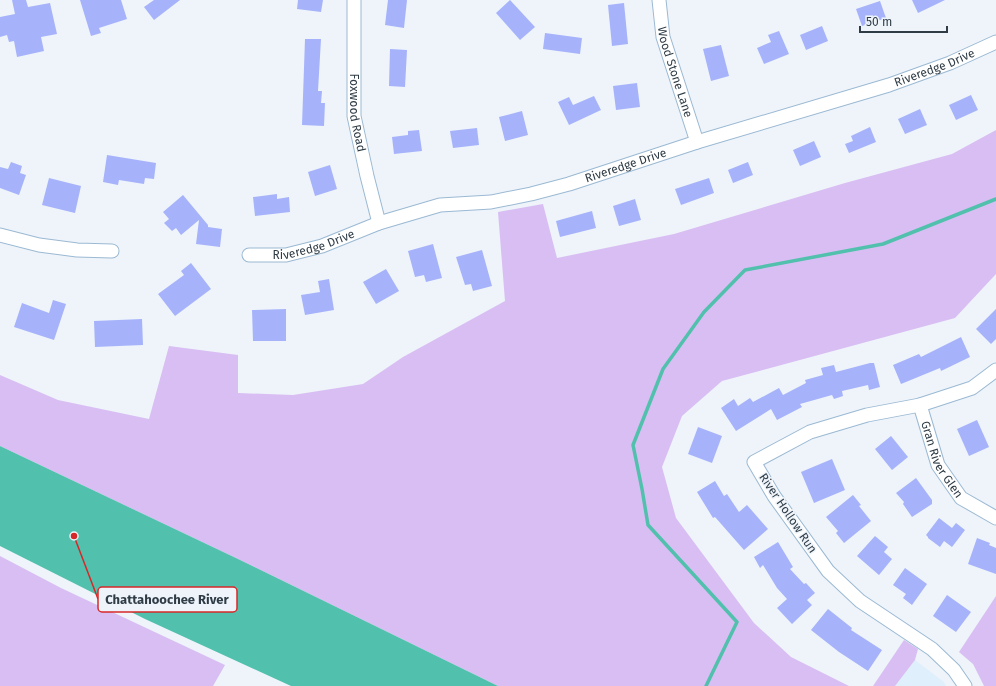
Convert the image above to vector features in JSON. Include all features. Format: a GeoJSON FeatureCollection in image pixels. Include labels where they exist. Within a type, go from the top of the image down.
{"type":"FeatureCollection","features":[{"type":"Feature","properties":{"kind":"street","name":"Foxwood Road"},"geometry":{"type":"LineString","coordinates":[[354,0],[354,116],[366,176],[379,223]]}},
{"type":"Feature","properties":{"kind":"street","name":"Wood Stone Lane"},"geometry":{"type":"LineString","coordinates":[[659,0],[663,37],[697,142]]}},
{"type":"Feature","properties":{"kind":"street","name":"Riveredge Drive"},"geometry":{"type":"LineString","coordinates":[[249,255],[286,255],[322,246],[379,223],[440,205],[491,202],[569,184],[697,142],[889,86],[950,63],[996,42]]}},
{"type":"Feature","properties":{"kind":"street"},"geometry":{"type":"LineString","coordinates":[[0,235],[39,245],[77,250],[112,251]]}},
{"type":"Feature","properties":{"kind":"street","name":"River Hollow Run"},"geometry":{"type":"LineString","coordinates":[[965,686],[954,670],[932,649],[860,601],[828,571],[774,496],[754,462],[810,432],[867,415],[920,405],[972,388],[996,370]]}},
{"type":"Feature","properties":{"kind":"street","name":"Gran River Glen"},"geometry":{"type":"LineString","coordinates":[[920,405],[938,465],[961,498],[996,518]]}},
{"type":"Feature","properties":{"kind":"shaded area"},"geometry":{"type":"Polygon","coordinates":[[[996,130],[996,274],[955,318],[722,381],[682,416],[662,467],[676,518],[754,623],[791,657],[849,686],[498,686],[238,559],[0,446],[0,375],[58,400],[149,419],[169,346],[238,355],[238,393],[293,395],[363,384],[403,357],[505,301],[498,212],[543,204],[557,258],[674,234],[845,183],[952,154],[996,130]]]}},
{"type":"Feature","properties":{"kind":"shaded area"},"geometry":{"type":"Polygon","coordinates":[[[0,446],[238,559],[498,686],[291,686],[145,619],[0,546],[0,446]]]}},
{"type":"Feature","properties":{"kind":"shaded area"},"geometry":{"type":"Polygon","coordinates":[[[0,556],[61,588],[225,665],[213,686],[0,686],[0,556]]]}},
{"type":"Feature","properties":{"kind":"shaded area"},"geometry":{"type":"Polygon","coordinates":[[[996,596],[996,686],[984,686],[973,664],[959,652],[996,596]]]}},
{"type":"Feature","properties":{"kind":"shaded area"},"geometry":{"type":"Polygon","coordinates":[[[904,640],[918,649],[915,660],[895,686],[873,686],[904,640]]]}},
{"type":"Feature","properties":{"kind":"shaded area"},"geometry":{"type":"Polygon","coordinates":[[[915,660],[944,682],[946,686],[895,686],[915,660]]]}},
{"type":"Feature","properties":{"kind":"building"},"geometry":{"type":"Polygon","coordinates":[[[12,0],[26,0],[28,7],[50,3],[57,34],[41,37],[44,51],[17,57],[14,41],[9,42],[7,35],[0,37],[0,17],[15,14],[12,0]]]}},
{"type":"Feature","properties":{"kind":"building"},"geometry":{"type":"Polygon","coordinates":[[[80,0],[121,0],[127,19],[99,28],[101,33],[91,36],[80,0]]]}},
{"type":"Feature","properties":{"kind":"building"},"geometry":{"type":"Polygon","coordinates":[[[154,0],[180,0],[154,20],[144,7],[154,0]]]}},
{"type":"Feature","properties":{"kind":"building"},"geometry":{"type":"Polygon","coordinates":[[[298,0],[323,0],[321,12],[297,9],[298,0]]]}},
{"type":"Feature","properties":{"kind":"building"},"geometry":{"type":"Polygon","coordinates":[[[388,0],[407,0],[404,28],[385,25],[388,0]]]}},
{"type":"Feature","properties":{"kind":"building"},"geometry":{"type":"Polygon","coordinates":[[[510,0],[535,27],[520,40],[496,13],[510,0]]]}},
{"type":"Feature","properties":{"kind":"building"},"geometry":{"type":"Polygon","coordinates":[[[912,0],[945,0],[918,13],[912,0]]]}},
{"type":"Feature","properties":{"kind":"building"},"geometry":{"type":"Polygon","coordinates":[[[880,1],[886,18],[862,26],[856,9],[880,1]]]}},
{"type":"Feature","properties":{"kind":"building"},"geometry":{"type":"Polygon","coordinates":[[[624,3],[628,44],[612,46],[608,5],[624,3]]]}},
{"type":"Feature","properties":{"kind":"building"},"geometry":{"type":"Polygon","coordinates":[[[822,26],[828,41],[806,50],[800,35],[822,26]]]}},
{"type":"Feature","properties":{"kind":"building"},"geometry":{"type":"Polygon","coordinates":[[[779,31],[789,54],[764,64],[757,48],[771,42],[768,35],[779,31]]]}},
{"type":"Feature","properties":{"kind":"building"},"geometry":{"type":"Polygon","coordinates":[[[545,33],[582,38],[580,54],[543,49],[545,33]]]}},
{"type":"Feature","properties":{"kind":"building"},"geometry":{"type":"Polygon","coordinates":[[[305,39],[321,39],[318,91],[322,91],[321,103],[325,103],[324,126],[302,125],[305,39]]]}},
{"type":"Feature","properties":{"kind":"building"},"geometry":{"type":"Polygon","coordinates":[[[721,45],[729,76],[711,81],[703,49],[721,45]]]}},
{"type":"Feature","properties":{"kind":"building"},"geometry":{"type":"Polygon","coordinates":[[[390,49],[407,50],[405,87],[389,86],[390,49]]]}},
{"type":"Feature","properties":{"kind":"building"},"geometry":{"type":"Polygon","coordinates":[[[637,83],[640,107],[616,110],[613,86],[637,83]]]}},
{"type":"Feature","properties":{"kind":"building"},"geometry":{"type":"Polygon","coordinates":[[[971,95],[978,110],[956,120],[949,105],[971,95]]]}},
{"type":"Feature","properties":{"kind":"building"},"geometry":{"type":"Polygon","coordinates":[[[594,96],[601,110],[569,125],[558,102],[569,97],[573,105],[594,96]]]}},
{"type":"Feature","properties":{"kind":"building"},"geometry":{"type":"Polygon","coordinates":[[[920,109],[927,125],[905,134],[898,119],[920,109]]]}},
{"type":"Feature","properties":{"kind":"building"},"geometry":{"type":"Polygon","coordinates":[[[522,111],[528,135],[505,141],[499,117],[522,111]]]}},
{"type":"Feature","properties":{"kind":"building"},"geometry":{"type":"Polygon","coordinates":[[[870,127],[876,142],[849,153],[845,144],[853,141],[851,136],[870,127]]]}},
{"type":"Feature","properties":{"kind":"building"},"geometry":{"type":"Polygon","coordinates":[[[477,128],[479,145],[453,148],[450,131],[477,128]]]}},
{"type":"Feature","properties":{"kind":"building"},"geometry":{"type":"Polygon","coordinates":[[[419,130],[422,151],[394,154],[392,137],[408,135],[408,131],[419,130]]]}},
{"type":"Feature","properties":{"kind":"building"},"geometry":{"type":"Polygon","coordinates":[[[814,141],[821,157],[800,166],[793,150],[814,141]]]}},
{"type":"Feature","properties":{"kind":"building"},"geometry":{"type":"Polygon","coordinates":[[[107,155],[156,163],[154,179],[145,178],[144,184],[119,180],[118,185],[103,182],[107,155]]]}},
{"type":"Feature","properties":{"kind":"building"},"geometry":{"type":"Polygon","coordinates":[[[11,162],[22,166],[20,173],[26,175],[19,195],[0,188],[0,167],[8,169],[11,162]]]}},
{"type":"Feature","properties":{"kind":"building"},"geometry":{"type":"Polygon","coordinates":[[[748,162],[753,175],[733,183],[728,170],[748,162]]]}},
{"type":"Feature","properties":{"kind":"building"},"geometry":{"type":"Polygon","coordinates":[[[330,165],[337,189],[315,196],[308,172],[330,165]]]}},
{"type":"Feature","properties":{"kind":"building"},"geometry":{"type":"Polygon","coordinates":[[[49,178],[81,186],[75,213],[42,205],[49,178]]]}},
{"type":"Feature","properties":{"kind":"building"},"geometry":{"type":"Polygon","coordinates":[[[709,178],[714,193],[681,205],[675,189],[709,178]]]}},
{"type":"Feature","properties":{"kind":"building"},"geometry":{"type":"Polygon","coordinates":[[[277,194],[277,199],[289,197],[290,212],[255,216],[253,197],[277,194]]]}},
{"type":"Feature","properties":{"kind":"building"},"geometry":{"type":"Polygon","coordinates":[[[183,195],[208,225],[208,227],[222,229],[220,247],[196,244],[199,220],[181,235],[176,228],[172,231],[164,223],[169,219],[163,212],[183,195]]]}},
{"type":"Feature","properties":{"kind":"building"},"geometry":{"type":"Polygon","coordinates":[[[635,199],[641,220],[619,226],[613,206],[635,199]]]}},
{"type":"Feature","properties":{"kind":"building"},"geometry":{"type":"Polygon","coordinates":[[[592,211],[596,228],[560,237],[556,221],[592,211]]]}},
{"type":"Feature","properties":{"kind":"building"},"geometry":{"type":"Polygon","coordinates":[[[433,244],[442,278],[426,282],[424,275],[415,277],[408,251],[433,244]]]}},
{"type":"Feature","properties":{"kind":"building"},"geometry":{"type":"Polygon","coordinates":[[[482,250],[492,286],[473,291],[471,284],[465,285],[456,257],[482,250]]]}},
{"type":"Feature","properties":{"kind":"building"},"geometry":{"type":"Polygon","coordinates":[[[191,263],[211,289],[175,316],[158,294],[184,275],[181,271],[191,263]]]}},
{"type":"Feature","properties":{"kind":"building"},"geometry":{"type":"Polygon","coordinates":[[[386,269],[399,291],[376,304],[363,282],[386,269]]]}},
{"type":"Feature","properties":{"kind":"building"},"geometry":{"type":"Polygon","coordinates":[[[329,279],[334,310],[305,315],[301,295],[320,292],[318,281],[329,279]]]}},
{"type":"Feature","properties":{"kind":"building"},"geometry":{"type":"Polygon","coordinates":[[[53,300],[66,304],[54,340],[14,327],[22,303],[49,313],[53,300]]]}},
{"type":"Feature","properties":{"kind":"building"},"geometry":{"type":"Polygon","coordinates":[[[286,309],[286,341],[253,341],[252,310],[286,309]]]}},
{"type":"Feature","properties":{"kind":"building"},"geometry":{"type":"Polygon","coordinates":[[[996,309],[996,339],[991,344],[976,329],[996,309]]]}},
{"type":"Feature","properties":{"kind":"building"},"geometry":{"type":"Polygon","coordinates":[[[142,319],[143,345],[95,347],[94,321],[142,319]]]}},
{"type":"Feature","properties":{"kind":"building"},"geometry":{"type":"Polygon","coordinates":[[[961,337],[970,357],[941,371],[940,368],[901,384],[893,365],[919,354],[921,357],[961,337]]]}},
{"type":"Feature","properties":{"kind":"building"},"geometry":{"type":"Polygon","coordinates":[[[874,363],[880,387],[869,390],[868,385],[842,391],[843,396],[834,399],[832,395],[800,404],[802,407],[777,420],[771,409],[736,431],[721,408],[734,399],[738,406],[750,398],[753,402],[779,388],[783,395],[806,383],[805,380],[823,375],[821,368],[834,365],[836,372],[874,363]]]}},
{"type":"Feature","properties":{"kind":"building"},"geometry":{"type":"Polygon","coordinates":[[[977,420],[989,447],[969,456],[957,429],[977,420]]]}},
{"type":"Feature","properties":{"kind":"building"},"geometry":{"type":"Polygon","coordinates":[[[698,427],[722,436],[712,463],[688,454],[698,427]]]}},
{"type":"Feature","properties":{"kind":"building"},"geometry":{"type":"Polygon","coordinates":[[[891,436],[908,457],[892,470],[875,449],[891,436]]]}},
{"type":"Feature","properties":{"kind":"building"},"geometry":{"type":"Polygon","coordinates":[[[832,459],[845,490],[814,503],[801,472],[832,459]]]}},
{"type":"Feature","properties":{"kind":"building"},"geometry":{"type":"Polygon","coordinates":[[[916,478],[932,500],[932,504],[912,517],[903,504],[904,502],[896,493],[916,478]]]}},
{"type":"Feature","properties":{"kind":"building"},"geometry":{"type":"Polygon","coordinates":[[[715,481],[724,496],[727,494],[739,512],[747,505],[768,529],[744,550],[715,517],[713,518],[697,492],[715,481]]]}},
{"type":"Feature","properties":{"kind":"building"},"geometry":{"type":"Polygon","coordinates":[[[853,495],[861,505],[859,506],[871,521],[844,543],[836,533],[838,531],[826,517],[853,495]]]}},
{"type":"Feature","properties":{"kind":"building"},"geometry":{"type":"Polygon","coordinates":[[[939,518],[952,528],[956,523],[965,530],[952,547],[944,541],[940,547],[926,535],[939,518]]]}},
{"type":"Feature","properties":{"kind":"building"},"geometry":{"type":"Polygon","coordinates":[[[875,536],[888,547],[884,552],[892,559],[879,575],[857,556],[875,536]]]}},
{"type":"Feature","properties":{"kind":"building"},"geometry":{"type":"Polygon","coordinates":[[[977,538],[990,543],[989,545],[996,548],[996,574],[968,564],[977,538]]]}},
{"type":"Feature","properties":{"kind":"building"},"geometry":{"type":"Polygon","coordinates":[[[778,542],[793,567],[790,569],[815,593],[807,600],[812,605],[792,624],[777,608],[787,599],[777,588],[763,565],[760,568],[754,557],[778,542]]]}},
{"type":"Feature","properties":{"kind":"building"},"geometry":{"type":"Polygon","coordinates":[[[905,568],[927,584],[912,605],[903,598],[906,594],[893,585],[905,568]]]}},
{"type":"Feature","properties":{"kind":"building"},"geometry":{"type":"Polygon","coordinates":[[[947,595],[971,612],[956,632],[933,616],[947,595]]]}},
{"type":"Feature","properties":{"kind":"building"},"geometry":{"type":"Polygon","coordinates":[[[828,609],[852,628],[851,630],[882,650],[868,671],[839,652],[811,630],[828,609]]]}},
{"type":"Feature","properties":{"kind":"waterway"},"geometry":{"type":"LineString","coordinates":[[706,686],[737,622],[648,525],[633,445],[663,369],[704,312],[745,270],[883,244],[996,199]]}},
{"type":"Feature","properties":{"kind":"place","name":"Chattahoochee River"},"geometry":{"type":"Point","coordinates":[74,536]}}]}
